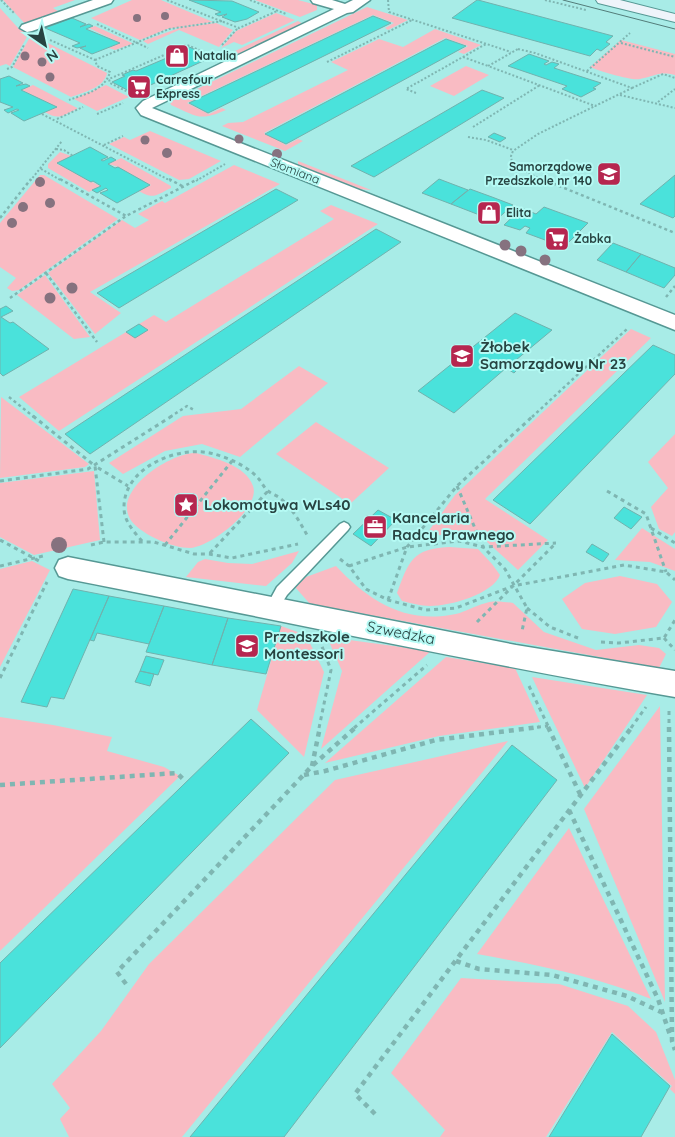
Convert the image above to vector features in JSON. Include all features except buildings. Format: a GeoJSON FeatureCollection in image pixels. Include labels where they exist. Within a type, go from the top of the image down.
{"type":"FeatureCollection","features":[{"type":"Feature","properties":{"kind":"main road"},"geometry":{"type":"LineString","coordinates":[[603,0],[675,18]]}},
{"type":"Feature","properties":{"kind":"main road"},"geometry":{"type":"LineString","coordinates":[[636,0],[675,10]]}},
{"type":"Feature","properties":{"kind":"street"},"geometry":{"type":"LineString","coordinates":[[30,30],[106,0]]}},
{"type":"Feature","properties":{"kind":"street"},"geometry":{"type":"LineString","coordinates":[[318,0],[348,9]]}},
{"type":"Feature","properties":{"kind":"street","name":"Słomiana"},"geometry":{"type":"LineString","coordinates":[[363,0],[348,9],[164,96],[144,108],[147,112],[243,151],[675,323]]}},
{"type":"Feature","properties":{"kind":"street","name":"Szwedzka"},"geometry":{"type":"LineString","coordinates":[[53,569],[272,607],[456,644],[672,694]]}},
{"type":"Feature","properties":{"kind":"lane"},"geometry":{"type":"LineString","coordinates":[[272,607],[282,591],[344,528]]}},
{"type":"Feature","properties":{"kind":"path"},"geometry":{"type":"LineString","coordinates":[[167,0],[238,28]]}},
{"type":"Feature","properties":{"kind":"path"},"geometry":{"type":"LineString","coordinates":[[218,50],[238,28],[277,11],[250,0]]}},
{"type":"Feature","properties":{"kind":"path"},"geometry":{"type":"LineString","coordinates":[[388,0],[389,12],[511,52]]}},
{"type":"Feature","properties":{"kind":"path"},"geometry":{"type":"LineString","coordinates":[[71,13],[148,48]]}},
{"type":"Feature","properties":{"kind":"path"},"geometry":{"type":"LineString","coordinates":[[332,64],[327,62],[413,20]]}},
{"type":"Feature","properties":{"kind":"path"},"geometry":{"type":"LineString","coordinates":[[95,60],[169,29],[223,21]]}},
{"type":"Feature","properties":{"kind":"path"},"geometry":{"type":"LineString","coordinates":[[7,69],[12,66],[30,30],[95,60],[97,66],[110,72],[110,83],[137,96]]}},
{"type":"Feature","properties":{"kind":"path"},"geometry":{"type":"LineString","coordinates":[[587,72],[630,33]]}},
{"type":"Feature","properties":{"kind":"path"},"geometry":{"type":"LineString","coordinates":[[620,43],[675,58]]}},
{"type":"Feature","properties":{"kind":"path"},"geometry":{"type":"LineString","coordinates":[[416,93],[406,88],[486,44]]}},
{"type":"Feature","properties":{"kind":"path"},"geometry":{"type":"LineString","coordinates":[[69,100],[104,84],[109,79],[187,45],[212,55]]}},
{"type":"Feature","properties":{"kind":"path"},"geometry":{"type":"LineString","coordinates":[[488,66],[518,49],[535,53],[632,88]]}},
{"type":"Feature","properties":{"kind":"path"},"geometry":{"type":"LineString","coordinates":[[464,57],[595,106]]}},
{"type":"Feature","properties":{"kind":"path"},"geometry":{"type":"LineString","coordinates":[[675,78],[663,74],[632,88],[529,140],[514,150],[511,156],[512,163],[518,168],[675,233]]}},
{"type":"Feature","properties":{"kind":"path"},"geometry":{"type":"LineString","coordinates":[[479,130],[473,128],[540,85]]}},
{"type":"Feature","properties":{"kind":"path"},"geometry":{"type":"LineString","coordinates":[[657,102],[675,89]]}},
{"type":"Feature","properties":{"kind":"path"},"geometry":{"type":"LineString","coordinates":[[620,94],[675,108]]}},
{"type":"Feature","properties":{"kind":"path"},"geometry":{"type":"LineString","coordinates":[[56,120],[84,108]]}},
{"type":"Feature","properties":{"kind":"path"},"geometry":{"type":"LineString","coordinates":[[42,114],[184,187]]}},
{"type":"Feature","properties":{"kind":"path"},"geometry":{"type":"LineString","coordinates":[[104,145],[123,136]]}},
{"type":"Feature","properties":{"kind":"path"},"geometry":{"type":"LineString","coordinates":[[468,137],[486,140],[514,150]]}},
{"type":"Feature","properties":{"kind":"path"},"geometry":{"type":"LineString","coordinates":[[0,218],[62,141]]}},
{"type":"Feature","properties":{"kind":"path"},"geometry":{"type":"LineString","coordinates":[[56,149],[64,150],[73,156]]}},
{"type":"Feature","properties":{"kind":"path"},"geometry":{"type":"LineString","coordinates":[[10,298],[126,216],[230,162],[243,151]]}},
{"type":"Feature","properties":{"kind":"path"},"geometry":{"type":"LineString","coordinates":[[40,168],[126,216]]}},
{"type":"Feature","properties":{"kind":"path"},"geometry":{"type":"LineString","coordinates":[[46,273],[97,342]]}},
{"type":"Feature","properties":{"kind":"path"},"geometry":{"type":"LineString","coordinates":[[388,600],[407,548],[456,486],[630,326],[649,313]]}},
{"type":"Feature","properties":{"kind":"path"},"geometry":{"type":"LineString","coordinates":[[9,397],[94,466],[128,486]]}},
{"type":"Feature","properties":{"kind":"path"},"geometry":{"type":"LineString","coordinates":[[0,481],[88,469],[187,406],[194,410]]}},
{"type":"Feature","properties":{"kind":"path"},"geometry":{"type":"LineString","coordinates":[[142,540],[130,527],[124,507],[128,486],[154,462],[190,451],[211,453],[232,461],[257,476],[268,490],[280,498],[302,524],[310,541]]}},
{"type":"Feature","properties":{"kind":"path"},"geometry":{"type":"LineString","coordinates":[[164,546],[232,461]]}},
{"type":"Feature","properties":{"kind":"path"},"geometry":{"type":"LineString","coordinates":[[94,466],[104,542]]}},
{"type":"Feature","properties":{"kind":"path"},"geometry":{"type":"LineString","coordinates":[[456,486],[483,547],[505,570],[527,608],[541,623],[561,633],[583,640]]}},
{"type":"Feature","properties":{"kind":"path"},"geometry":{"type":"LineString","coordinates":[[209,554],[268,490]]}},
{"type":"Feature","properties":{"kind":"path"},"geometry":{"type":"LineString","coordinates":[[607,491],[646,514],[666,572],[675,580]]}},
{"type":"Feature","properties":{"kind":"path"},"geometry":{"type":"LineString","coordinates":[[651,528],[675,543]]}},
{"type":"Feature","properties":{"kind":"path"},"geometry":{"type":"LineString","coordinates":[[0,540],[53,569],[0,678]]}},
{"type":"Feature","properties":{"kind":"path"},"geometry":{"type":"LineString","coordinates":[[87,546],[104,542],[142,540],[194,554],[209,554],[232,558],[310,541],[326,547]]}},
{"type":"Feature","properties":{"kind":"path"},"geometry":{"type":"LineString","coordinates":[[126,984],[118,972],[312,766],[413,676],[456,644],[513,586],[556,543],[483,547],[459,541],[407,548],[349,566],[366,588],[388,600],[426,610],[456,608],[513,586],[624,565],[666,572]]}},
{"type":"Feature","properties":{"kind":"path"},"geometry":{"type":"LineString","coordinates":[[0,566],[34,558]]}},
{"type":"Feature","properties":{"kind":"path"},"geometry":{"type":"LineString","coordinates":[[527,608],[516,657],[580,794]]}},
{"type":"Feature","properties":{"kind":"path"},"geometry":{"type":"LineString","coordinates":[[305,614],[315,630],[331,670],[312,766]]}},
{"type":"Feature","properties":{"kind":"path"},"geometry":{"type":"LineString","coordinates":[[664,638],[675,620]]}},
{"type":"Feature","properties":{"kind":"path"},"geometry":{"type":"LineString","coordinates":[[600,642],[664,638]]}},
{"type":"Feature","properties":{"kind":"path"},"geometry":{"type":"LineString","coordinates":[[664,638],[675,650]]}},
{"type":"Feature","properties":{"kind":"path"},"geometry":{"type":"LineString","coordinates":[[672,694],[672,1041]]}},
{"type":"Feature","properties":{"kind":"path"},"geometry":{"type":"LineString","coordinates":[[375,1114],[355,1094],[580,794],[623,740],[651,700]]}},
{"type":"Feature","properties":{"kind":"path"},"geometry":{"type":"LineString","coordinates":[[304,775],[325,771],[436,740],[548,726]]}},
{"type":"Feature","properties":{"kind":"path"},"geometry":{"type":"LineString","coordinates":[[0,784],[177,773],[186,782]]}},
{"type":"Feature","properties":{"kind":"path"},"geometry":{"type":"LineString","coordinates":[[569,810],[658,999],[675,1050]]}},
{"type":"Feature","properties":{"kind":"path"},"geometry":{"type":"LineString","coordinates":[[456,961],[480,970],[552,974],[628,996],[662,1012]]}},
{"type":"Feature","properties":{"kind":"shaded area"},"geometry":{"type":"Polygon","coordinates":[[[3,0],[75,0],[53,8],[61,13],[27,26],[3,0]]]}},
{"type":"Feature","properties":{"kind":"shaded area"},"geometry":{"type":"Polygon","coordinates":[[[132,0],[161,0],[213,22],[167,29],[140,40],[91,18],[132,0]]]}},
{"type":"Feature","properties":{"kind":"shaded area"},"geometry":{"type":"Polygon","coordinates":[[[255,0],[298,0],[317,5],[317,10],[300,17],[255,0]]]}},
{"type":"Feature","properties":{"kind":"shaded area"},"geometry":{"type":"Polygon","coordinates":[[[367,7],[408,20],[388,30],[385,28],[394,23],[373,15],[187,103],[209,114],[222,108],[226,110],[217,114],[203,117],[192,115],[171,105],[170,102],[367,7]]]}},
{"type":"Feature","properties":{"kind":"shaded area"},"geometry":{"type":"Polygon","coordinates":[[[0,8],[19,29],[28,33],[24,35],[27,37],[10,66],[6,64],[0,66],[0,8]]]}},
{"type":"Feature","properties":{"kind":"shaded area"},"geometry":{"type":"Polygon","coordinates":[[[276,13],[295,20],[242,45],[234,42],[221,48],[236,31],[276,13]]]}},
{"type":"Feature","properties":{"kind":"shaded area"},"geometry":{"type":"Polygon","coordinates":[[[298,21],[305,25],[242,55],[231,53],[298,21]]]}},
{"type":"Feature","properties":{"kind":"shaded area"},"geometry":{"type":"Polygon","coordinates":[[[216,23],[233,30],[219,47],[179,30],[148,44],[143,41],[182,27],[216,23]]]}},
{"type":"Feature","properties":{"kind":"shaded area"},"geometry":{"type":"Polygon","coordinates":[[[95,26],[132,44],[115,50],[109,48],[120,43],[89,28],[95,26]]]}},
{"type":"Feature","properties":{"kind":"shaded area"},"geometry":{"type":"Polygon","coordinates":[[[435,29],[481,45],[464,54],[458,52],[468,46],[445,38],[264,133],[286,145],[298,139],[303,141],[285,151],[222,126],[228,123],[243,122],[348,70],[331,62],[379,39],[403,47],[435,29]]]}},
{"type":"Feature","properties":{"kind":"shaded area"},"geometry":{"type":"Polygon","coordinates":[[[34,36],[107,73],[105,78],[93,89],[71,97],[13,67],[30,37],[34,36]]]}},
{"type":"Feature","properties":{"kind":"shaded area"},"geometry":{"type":"Polygon","coordinates":[[[621,40],[675,54],[675,75],[661,74],[640,79],[630,79],[590,67],[621,40]]]}},
{"type":"Feature","properties":{"kind":"shaded area"},"geometry":{"type":"Polygon","coordinates":[[[466,66],[489,75],[454,96],[430,86],[466,66]]]}},
{"type":"Feature","properties":{"kind":"shaded area"},"geometry":{"type":"Polygon","coordinates":[[[33,85],[77,109],[58,117],[50,115],[45,112],[57,107],[22,90],[33,85]]]}},
{"type":"Feature","properties":{"kind":"shaded area"},"geometry":{"type":"Polygon","coordinates":[[[106,85],[129,97],[97,111],[74,99],[106,85]]]}},
{"type":"Feature","properties":{"kind":"shaded area"},"geometry":{"type":"Polygon","coordinates":[[[150,131],[221,161],[189,179],[179,180],[109,144],[124,137],[130,140],[150,131]]]}},
{"type":"Feature","properties":{"kind":"shaded area"},"geometry":{"type":"Polygon","coordinates":[[[60,152],[71,156],[57,164],[100,186],[89,192],[48,168],[48,164],[60,152]]]}},
{"type":"Feature","properties":{"kind":"shaded area"},"geometry":{"type":"Polygon","coordinates":[[[121,158],[171,186],[171,188],[152,196],[139,191],[151,185],[109,164],[121,158]]]}},
{"type":"Feature","properties":{"kind":"shaded area"},"geometry":{"type":"Polygon","coordinates":[[[298,161],[371,190],[359,189],[298,165],[298,161]]]}},
{"type":"Feature","properties":{"kind":"shaded area"},"geometry":{"type":"Polygon","coordinates":[[[234,165],[280,184],[90,292],[121,313],[95,334],[48,273],[122,220],[135,228],[149,220],[138,214],[162,201],[165,203],[234,165]]]}},
{"type":"Feature","properties":{"kind":"shaded area"},"geometry":{"type":"Polygon","coordinates":[[[40,175],[44,175],[118,219],[19,290],[12,291],[7,288],[16,278],[0,267],[0,223],[40,175]]]}},
{"type":"Feature","properties":{"kind":"shaded area"},"geometry":{"type":"Polygon","coordinates":[[[331,205],[378,224],[59,431],[19,397],[154,315],[166,322],[334,219],[320,211],[331,205]]]}},
{"type":"Feature","properties":{"kind":"shaded area"},"geometry":{"type":"Polygon","coordinates":[[[45,275],[90,337],[74,339],[17,295],[45,275]]]}},
{"type":"Feature","properties":{"kind":"shaded area"},"geometry":{"type":"Polygon","coordinates":[[[631,329],[651,338],[485,499],[548,540],[518,570],[486,541],[456,534],[425,536],[455,495],[631,329]]]}},
{"type":"Feature","properties":{"kind":"shaded area"},"geometry":{"type":"Polygon","coordinates":[[[299,366],[328,383],[240,457],[202,444],[165,451],[123,474],[109,463],[183,416],[241,409],[299,366]]]}},
{"type":"Feature","properties":{"kind":"shaded area"},"geometry":{"type":"Polygon","coordinates":[[[1,397],[89,464],[85,467],[0,478],[1,397]]]}},
{"type":"Feature","properties":{"kind":"shaded area"},"geometry":{"type":"Polygon","coordinates":[[[316,422],[389,468],[350,504],[276,454],[316,422]]]}},
{"type":"Feature","properties":{"kind":"shaded area"},"geometry":{"type":"Polygon","coordinates":[[[675,434],[675,532],[672,536],[659,529],[651,507],[668,488],[648,462],[675,434]]]}},
{"type":"Feature","properties":{"kind":"shaded area"},"geometry":{"type":"Polygon","coordinates":[[[196,453],[229,464],[244,473],[253,486],[253,495],[242,515],[221,534],[199,546],[183,548],[161,541],[135,525],[128,514],[128,502],[133,489],[156,468],[170,460],[196,453]]]}},
{"type":"Feature","properties":{"kind":"shaded area"},"geometry":{"type":"Polygon","coordinates":[[[94,471],[100,540],[34,555],[0,537],[0,483],[94,471]]]}},
{"type":"Feature","properties":{"kind":"shaded area"},"geometry":{"type":"Polygon","coordinates":[[[642,528],[675,549],[675,571],[650,562],[615,560],[642,528]]]}},
{"type":"Feature","properties":{"kind":"shaded area"},"geometry":{"type":"Polygon","coordinates":[[[449,547],[478,549],[500,575],[496,582],[470,598],[448,604],[427,606],[402,601],[397,593],[409,565],[414,559],[419,554],[427,551],[449,547]]]}},
{"type":"Feature","properties":{"kind":"shaded area"},"geometry":{"type":"Polygon","coordinates":[[[299,551],[292,563],[266,586],[186,577],[198,562],[205,559],[228,563],[252,564],[299,551]]]}},
{"type":"Feature","properties":{"kind":"shaded area"},"geometry":{"type":"Polygon","coordinates":[[[32,561],[50,570],[0,667],[0,569],[32,561]]]}},
{"type":"Feature","properties":{"kind":"shaded area"},"geometry":{"type":"Polygon","coordinates":[[[336,566],[360,589],[387,606],[401,612],[433,617],[464,612],[489,602],[513,603],[544,632],[596,650],[639,645],[659,648],[666,654],[659,668],[310,604],[295,587],[306,577],[336,566]]]}},
{"type":"Feature","properties":{"kind":"shaded area"},"geometry":{"type":"Polygon","coordinates":[[[620,576],[657,584],[672,602],[656,627],[615,634],[582,629],[562,599],[585,583],[620,576]]]}},
{"type":"Feature","properties":{"kind":"shaded area"},"geometry":{"type":"Polygon","coordinates":[[[281,626],[306,635],[324,672],[304,757],[257,710],[281,626]]]}},
{"type":"Feature","properties":{"kind":"shaded area"},"geometry":{"type":"Polygon","coordinates":[[[327,637],[431,651],[321,749],[342,671],[327,637]]]}},
{"type":"Feature","properties":{"kind":"shaded area"},"geometry":{"type":"Polygon","coordinates":[[[446,657],[515,668],[540,722],[439,736],[325,763],[446,657]]]}},
{"type":"Feature","properties":{"kind":"shaded area"},"geometry":{"type":"Polygon","coordinates":[[[532,677],[647,695],[585,788],[532,677]]]}},
{"type":"Feature","properties":{"kind":"shaded area"},"geometry":{"type":"Polygon","coordinates":[[[660,706],[665,1002],[584,809],[660,706]]]}},
{"type":"Feature","properties":{"kind":"shaded area"},"geometry":{"type":"Polygon","coordinates":[[[0,717],[112,737],[107,751],[164,767],[180,776],[0,951],[0,717]]]}},
{"type":"Feature","properties":{"kind":"shaded area"},"geometry":{"type":"Polygon","coordinates":[[[508,741],[182,1137],[69,1137],[60,1119],[70,1108],[52,1084],[101,1031],[149,964],[335,780],[508,741]]]}},
{"type":"Feature","properties":{"kind":"shaded area"},"geometry":{"type":"Polygon","coordinates":[[[569,828],[651,999],[587,978],[544,967],[477,954],[569,828]]]}},
{"type":"Feature","properties":{"kind":"shaded area"},"geometry":{"type":"Polygon","coordinates":[[[461,978],[559,984],[628,1006],[656,1032],[675,1080],[675,1094],[670,1089],[672,1086],[612,1032],[546,1137],[440,1137],[445,1130],[391,1073],[461,978]]]}},
{"type":"Feature","properties":{"kind":"tram line"},"geometry":{"type":"LineString","coordinates":[[563,0],[675,29]]}},
{"type":"Feature","properties":{"kind":"place","name":"Natalia"},"geometry":{"type":"Point","coordinates":[177,56]}},
{"type":"Feature","properties":{"kind":"place","name":"Carrefour Express"},"geometry":{"type":"Point","coordinates":[139,87]}},
{"type":"Feature","properties":{"kind":"place","name":"Samorządowe Przedszkole nr 140"},"geometry":{"type":"Point","coordinates":[609,174]}},
{"type":"Feature","properties":{"kind":"place","name":"Elita"},"geometry":{"type":"Point","coordinates":[489,213]}},
{"type":"Feature","properties":{"kind":"place","name":"Żabka"},"geometry":{"type":"Point","coordinates":[557,239]}},
{"type":"Feature","properties":{"kind":"place","name":"Żłobek Samorządowy Nr 23"},"geometry":{"type":"Point","coordinates":[462,356]}},
{"type":"Feature","properties":{"kind":"place","name":"Lokomotywa WLs40"},"geometry":{"type":"Point","coordinates":[186,505]}},
{"type":"Feature","properties":{"kind":"place","name":"Kancelaria Radcy Prawnego"},"geometry":{"type":"Point","coordinates":[375,527]}},
{"type":"Feature","properties":{"kind":"place","name":"Przedszkole Montessori"},"geometry":{"type":"Point","coordinates":[247,646]}}]}
